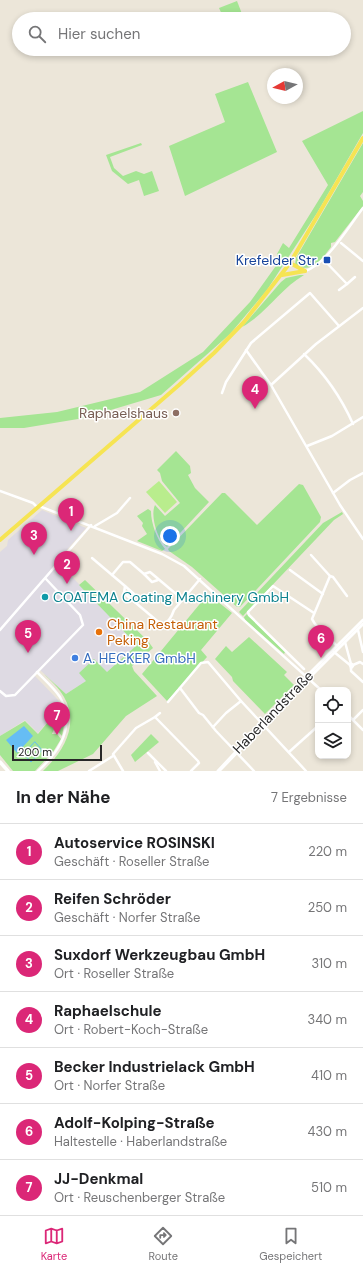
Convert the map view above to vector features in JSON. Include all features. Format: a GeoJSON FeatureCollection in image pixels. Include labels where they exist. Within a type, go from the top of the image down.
{"type":"FeatureCollection","features":[{"type":"Feature","properties":{"kind":"main road"},"geometry":{"type":"LineString","coordinates":[[0,540],[214,353],[244,322],[289,264],[363,138]]}},
{"type":"Feature","properties":{"kind":"main road"},"geometry":{"type":"LineString","coordinates":[[289,264],[305,271]]}},
{"type":"Feature","properties":{"kind":"main road"},"geometry":{"type":"LineString","coordinates":[[289,264],[296,272]]}},
{"type":"Feature","properties":{"kind":"main road"},"geometry":{"type":"LineString","coordinates":[[281,276],[305,271]]}},
{"type":"Feature","properties":{"kind":"main road"},"geometry":{"type":"LineString","coordinates":[[0,762],[8,771]]}},
{"type":"Feature","properties":{"kind":"street"},"geometry":{"type":"LineString","coordinates":[[305,271],[313,268],[323,259],[363,208]]}},
{"type":"Feature","properties":{"kind":"street"},"geometry":{"type":"LineString","coordinates":[[341,243],[363,261]]}},
{"type":"Feature","properties":{"kind":"street"},"geometry":{"type":"LineString","coordinates":[[323,259],[347,284]]}},
{"type":"Feature","properties":{"kind":"street"},"geometry":{"type":"LineString","coordinates":[[339,290],[355,277]]}},
{"type":"Feature","properties":{"kind":"street"},"geometry":{"type":"LineString","coordinates":[[222,393],[226,382],[251,343],[310,293],[339,326]]}},
{"type":"Feature","properties":{"kind":"street"},"geometry":{"type":"LineString","coordinates":[[271,384],[304,354],[363,308]]}},
{"type":"Feature","properties":{"kind":"street"},"geometry":{"type":"LineString","coordinates":[[246,350],[271,384],[333,493],[363,539]]}},
{"type":"Feature","properties":{"kind":"street"},"geometry":{"type":"LineString","coordinates":[[304,354],[327,378],[338,393],[353,424]]}},
{"type":"Feature","properties":{"kind":"street"},"geometry":{"type":"LineString","coordinates":[[307,446],[332,436],[363,417]]}},
{"type":"Feature","properties":{"kind":"street"},"geometry":{"type":"LineString","coordinates":[[333,493],[350,480],[363,473]]}},
{"type":"Feature","properties":{"kind":"street"},"geometry":{"type":"LineString","coordinates":[[0,491],[162,554],[184,566],[318,687]]}},
{"type":"Feature","properties":{"kind":"street"},"geometry":{"type":"LineString","coordinates":[[0,630],[93,526],[116,513],[130,498]]}},
{"type":"Feature","properties":{"kind":"street"},"geometry":{"type":"LineString","coordinates":[[311,555],[330,576],[333,577],[347,596]]}},
{"type":"Feature","properties":{"kind":"street"},"geometry":{"type":"LineString","coordinates":[[92,558],[106,572],[112,575],[134,594],[132,600]]}},
{"type":"Feature","properties":{"kind":"street"},"geometry":{"type":"LineString","coordinates":[[112,575],[123,562],[126,561],[152,582],[158,580]]}},
{"type":"Feature","properties":{"kind":"street"},"geometry":{"type":"LineString","coordinates":[[290,570],[322,594]]}},
{"type":"Feature","properties":{"kind":"street"},"geometry":{"type":"LineString","coordinates":[[144,574],[150,572],[182,599]]}},
{"type":"Feature","properties":{"kind":"street"},"geometry":{"type":"LineString","coordinates":[[330,576],[312,619],[313,622],[338,647]]}},
{"type":"Feature","properties":{"kind":"street"},"geometry":{"type":"LineString","coordinates":[[0,691],[6,696],[15,695],[79,631],[83,625],[80,615],[46,579]]}},
{"type":"Feature","properties":{"kind":"street"},"geometry":{"type":"LineString","coordinates":[[125,586],[124,594],[162,625],[166,624],[182,599],[200,579]]}},
{"type":"Feature","properties":{"kind":"street"},"geometry":{"type":"LineString","coordinates":[[304,669],[250,615],[249,610],[273,586],[314,613]]}},
{"type":"Feature","properties":{"kind":"street","name":"Haberlandstraße"},"geometry":{"type":"LineString","coordinates":[[219,771],[363,620]]}},
{"type":"Feature","properties":{"kind":"street","name":"Haberlandstraße"},"geometry":{"type":"LineString","coordinates":[[307,678],[363,624]]}},
{"type":"Feature","properties":{"kind":"street"},"geometry":{"type":"LineString","coordinates":[[358,630],[363,652]]}},
{"type":"Feature","properties":{"kind":"street"},"geometry":{"type":"LineString","coordinates":[[345,642],[351,671],[363,682]]}},
{"type":"Feature","properties":{"kind":"street"},"geometry":{"type":"LineString","coordinates":[[283,656],[287,652]]}},
{"type":"Feature","properties":{"kind":"street"},"geometry":{"type":"LineString","coordinates":[[334,652],[351,666]]}},
{"type":"Feature","properties":{"kind":"street"},"geometry":{"type":"LineString","coordinates":[[168,702],[201,663],[208,662],[241,701],[306,771]]}},
{"type":"Feature","properties":{"kind":"street"},"geometry":{"type":"LineString","coordinates":[[351,666],[360,662],[363,664]]}},
{"type":"Feature","properties":{"kind":"street"},"geometry":{"type":"LineString","coordinates":[[37,672],[60,698],[66,715],[63,740],[38,771]]}},
{"type":"Feature","properties":{"kind":"street"},"geometry":{"type":"LineString","coordinates":[[180,688],[199,713],[214,727],[254,771]]}},
{"type":"Feature","properties":{"kind":"street"},"geometry":{"type":"LineString","coordinates":[[214,727],[226,713],[241,701]]}},
{"type":"Feature","properties":{"kind":"street"},"geometry":{"type":"LineString","coordinates":[[363,710],[353,720],[363,730]]}},
{"type":"Feature","properties":{"kind":"street"},"geometry":{"type":"LineString","coordinates":[[89,771],[113,756],[136,728],[160,713]]}},
{"type":"Feature","properties":{"kind":"street"},"geometry":{"type":"LineString","coordinates":[[155,717],[198,761],[199,764],[191,771]]}},
{"type":"Feature","properties":{"kind":"street"},"geometry":{"type":"LineString","coordinates":[[289,752],[315,729]]}},
{"type":"Feature","properties":{"kind":"street"},"geometry":{"type":"LineString","coordinates":[[148,753],[155,762],[166,771]]}},
{"type":"Feature","properties":{"kind":"street"},"geometry":{"type":"LineString","coordinates":[[113,756],[123,771]]}},
{"type":"Feature","properties":{"kind":"street"},"geometry":{"type":"LineString","coordinates":[[155,762],[160,771]]}},
{"type":"Feature","properties":{"kind":"shaded area"},"geometry":{"type":"Polygon","coordinates":[[[42,510],[86,528],[57,561],[137,645],[107,672],[86,681],[66,694],[40,670],[34,675],[58,700],[61,706],[38,733],[25,720],[0,736],[0,552],[7,546],[8,540],[42,510]]]}},
{"type":"Feature","properties":{"kind":"green space"},"geometry":{"type":"Polygon","coordinates":[[[237,1],[241,12],[221,12],[219,8],[237,1]]]}},
{"type":"Feature","properties":{"kind":"green space"},"geometry":{"type":"Polygon","coordinates":[[[248,82],[277,152],[185,196],[169,146],[225,122],[215,94],[248,82]]]}},
{"type":"Feature","properties":{"kind":"green space"},"geometry":{"type":"Polygon","coordinates":[[[363,111],[363,133],[317,213],[267,290],[230,334],[161,395],[84,418],[24,428],[0,428],[0,418],[57,412],[140,392],[203,352],[250,302],[278,263],[277,254],[283,243],[289,248],[328,185],[302,141],[363,111]]]}},
{"type":"Feature","properties":{"kind":"green space"},"geometry":{"type":"Polygon","coordinates":[[[141,143],[142,145],[110,157],[114,168],[123,176],[136,171],[144,174],[152,171],[159,191],[144,196],[139,180],[128,184],[112,171],[106,155],[141,143]]]}},
{"type":"Feature","properties":{"kind":"green space"},"geometry":{"type":"Polygon","coordinates":[[[363,143],[363,192],[360,196],[363,201],[363,206],[335,242],[331,243],[331,247],[320,261],[312,267],[307,268],[295,265],[296,258],[363,143]]]}},
{"type":"Feature","properties":{"kind":"green space"},"geometry":{"type":"Polygon","coordinates":[[[304,275],[288,287],[251,322],[242,327],[281,282],[286,278],[304,275]]]}},
{"type":"Feature","properties":{"kind":"green space"},"geometry":{"type":"Polygon","coordinates":[[[176,451],[190,466],[191,473],[188,475],[195,488],[209,502],[167,547],[160,539],[155,527],[153,515],[155,505],[165,516],[180,503],[162,481],[160,473],[157,470],[176,451]]]}},
{"type":"Feature","properties":{"kind":"green space"},"geometry":{"type":"Polygon","coordinates":[[[159,481],[177,502],[165,513],[146,492],[159,481]]]}},
{"type":"Feature","properties":{"kind":"green space"},"geometry":{"type":"Polygon","coordinates":[[[299,484],[303,485],[321,517],[320,522],[240,607],[237,607],[192,567],[169,551],[168,549],[222,493],[225,493],[257,525],[299,484]]]}},
{"type":"Feature","properties":{"kind":"green space"},"geometry":{"type":"Polygon","coordinates":[[[148,509],[151,511],[153,526],[157,536],[165,549],[162,551],[137,541],[147,534],[142,526],[143,523],[137,516],[148,509]]]}},
{"type":"Feature","properties":{"kind":"green space"},"geometry":{"type":"Polygon","coordinates":[[[342,512],[343,514],[334,520],[243,616],[239,612],[323,523],[342,512]]]}},
{"type":"Feature","properties":{"kind":"green space"},"geometry":{"type":"Polygon","coordinates":[[[85,580],[148,641],[153,648],[132,666],[134,671],[157,696],[126,716],[93,754],[58,771],[43,771],[63,747],[70,728],[69,707],[64,697],[44,674],[66,694],[86,681],[79,673],[94,659],[107,672],[137,645],[79,585],[85,580]]]}},
{"type":"Feature","properties":{"kind":"green space"},"geometry":{"type":"Polygon","coordinates":[[[208,594],[232,613],[201,650],[207,657],[167,701],[142,674],[208,594]]]}},
{"type":"Feature","properties":{"kind":"green space"},"geometry":{"type":"Polygon","coordinates":[[[247,614],[285,652],[284,654],[245,620],[244,617],[247,614]]]}},
{"type":"Feature","properties":{"kind":"green space"},"geometry":{"type":"Polygon","coordinates":[[[249,637],[287,672],[284,675],[294,685],[265,714],[233,681],[232,677],[215,659],[226,646],[232,652],[249,637]]]}},
{"type":"Feature","properties":{"kind":"green space"},"geometry":{"type":"Polygon","coordinates":[[[62,705],[65,719],[62,736],[50,723],[54,729],[52,734],[57,734],[61,739],[53,752],[35,771],[13,771],[0,755],[0,736],[25,721],[38,734],[62,705]]]}},
{"type":"Feature","properties":{"kind":"green space"},"geometry":{"type":"Polygon","coordinates":[[[151,734],[159,742],[135,762],[131,755],[151,734]]]}},
{"type":"Feature","properties":{"kind":"water"},"geometry":{"type":"Polygon","coordinates":[[[24,726],[33,736],[17,753],[6,740],[24,726]]]}},
{"type":"Feature","properties":{"kind":"waterway"},"geometry":{"type":"LineString","coordinates":[[35,742],[42,750],[31,762],[24,754],[35,742]]}},
{"type":"Feature","properties":{"kind":"place","name":"Krefelder Str."},"geometry":{"type":"Point","coordinates":[327,260]}},
{"type":"Feature","properties":{"kind":"place","name":"Raphaelschule"},"geometry":{"type":"Point","coordinates":[255,409]}},
{"type":"Feature","properties":{"kind":"place","name":"Raphaelshaus"},"geometry":{"type":"Point","coordinates":[176,413]}},
{"type":"Feature","properties":{"kind":"place","name":"Autoservice ROSINSKI"},"geometry":{"type":"Point","coordinates":[71,531]}},
{"type":"Feature","properties":{"kind":"place","name":"Suxdorf Werkzeugbau GmbH"},"geometry":{"type":"Point","coordinates":[34,555]}},
{"type":"Feature","properties":{"kind":"place","name":"Reifen Schröder"},"geometry":{"type":"Point","coordinates":[67,584]}},
{"type":"Feature","properties":{"kind":"place","name":"COATEMA Coating Machinery GmbH"},"geometry":{"type":"Point","coordinates":[45,597]}},
{"type":"Feature","properties":{"kind":"place","name":"China Restaurant Peking"},"geometry":{"type":"Point","coordinates":[99,632]}},
{"type":"Feature","properties":{"kind":"place","name":"Becker Industrielack GmbH"},"geometry":{"type":"Point","coordinates":[28,653]}},
{"type":"Feature","properties":{"kind":"place","name":"A. HECKER GmbH"},"geometry":{"type":"Point","coordinates":[75,658]}},
{"type":"Feature","properties":{"kind":"place","name":"Adolf-Kolping-Straße"},"geometry":{"type":"Point","coordinates":[321,658]}},
{"type":"Feature","properties":{"kind":"place","name":"JJ-Denkmal"},"geometry":{"type":"Point","coordinates":[57,735]}}]}
